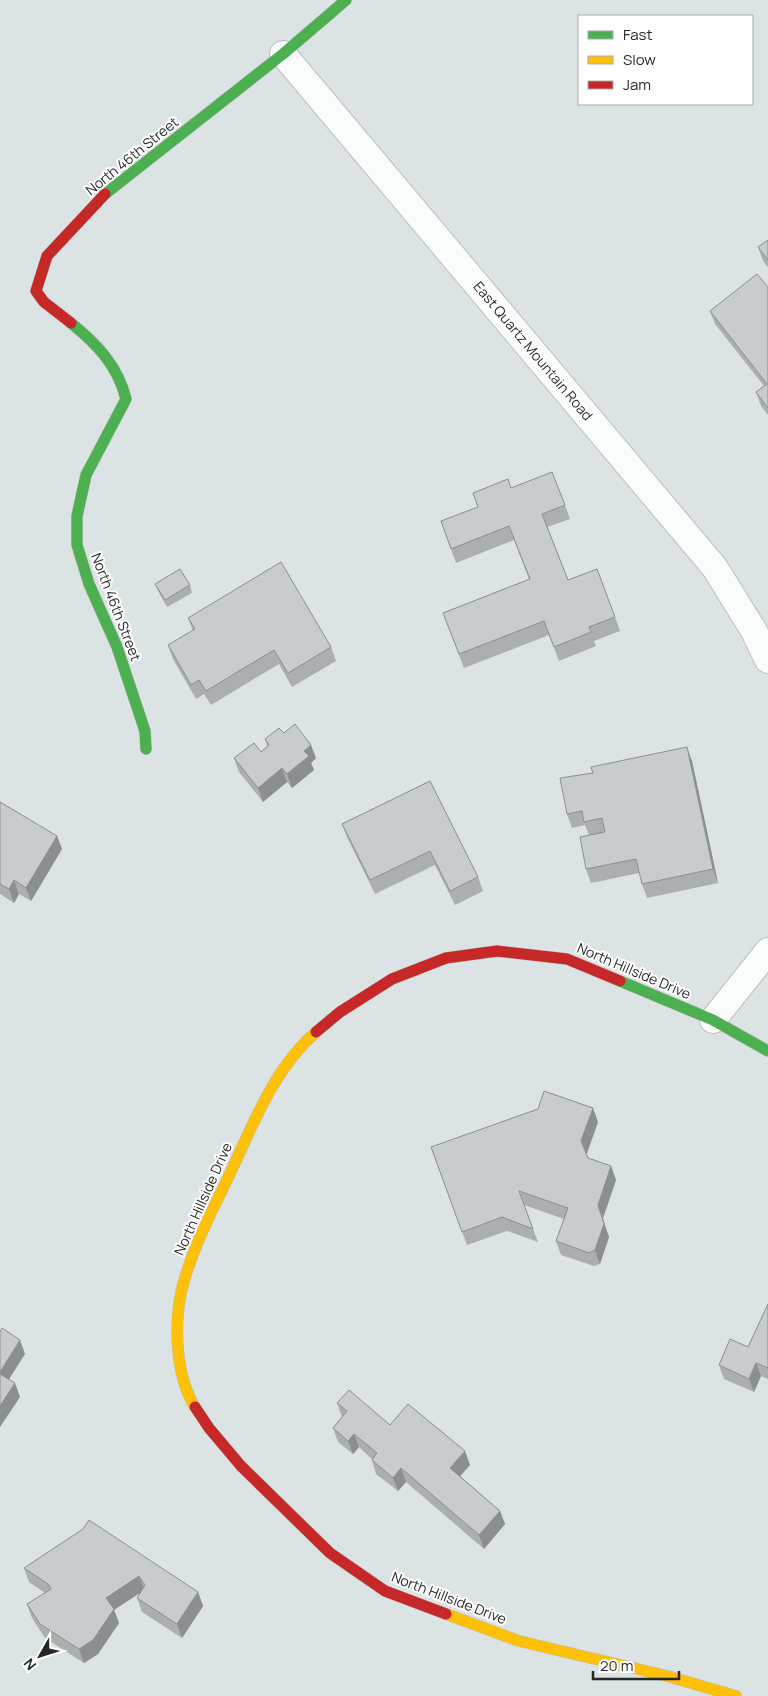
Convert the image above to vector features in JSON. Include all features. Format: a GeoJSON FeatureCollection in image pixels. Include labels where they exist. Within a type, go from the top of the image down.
{"type":"FeatureCollection","features":[{"type":"Feature","properties":{"kind":"street","name":"North 46th Street"},"geometry":{"type":"LineString","coordinates":[[146,749],[145,731],[117,647],[89,584],[77,545],[78,516],[86,475],[126,399],[124,386],[113,363],[44,302],[36,291],[46,256],[101,198],[283,54],[346,0]]}},
{"type":"Feature","properties":{"kind":"street","name":"East Quartz Mountain Road"},"geometry":{"type":"LineString","coordinates":[[283,54],[715,568],[754,631],[768,660]]}},
{"type":"Feature","properties":{"kind":"street"},"geometry":{"type":"LineString","coordinates":[[712,1020],[768,950]]}},
{"type":"Feature","properties":{"kind":"street","name":"North Hillside Drive"},"geometry":{"type":"LineString","coordinates":[[736,1696],[667,1676],[519,1641],[385,1591],[330,1552],[241,1466],[210,1428],[191,1400],[179,1359],[177,1329],[181,1293],[194,1247],[263,1104],[289,1062],[313,1035],[340,1012],[392,979],[446,958],[497,952],[567,959],[712,1020],[768,1051]]}},
{"type":"Feature","properties":{"kind":"building"},"geometry":{"type":"Polygon","coordinates":[[[768,240],[768,260],[758,247],[768,240]]]}},
{"type":"Feature","properties":{"kind":"building"},"geometry":{"type":"Polygon","coordinates":[[[757,274],[768,287],[768,408],[756,392],[767,384],[710,311],[757,274]]]}},
{"type":"Feature","properties":{"kind":"building"},"geometry":{"type":"Polygon","coordinates":[[[552,472],[565,505],[542,514],[568,580],[597,569],[615,617],[589,627],[591,632],[554,647],[544,621],[459,654],[443,613],[530,579],[509,526],[451,549],[441,521],[478,507],[473,493],[508,479],[511,488],[552,472]]]}},
{"type":"Feature","properties":{"kind":"building"},"geometry":{"type":"Polygon","coordinates":[[[281,562],[331,647],[288,673],[274,650],[206,691],[199,680],[191,685],[168,645],[195,629],[188,618],[281,562]]]}},
{"type":"Feature","properties":{"kind":"building"},"geometry":{"type":"Polygon","coordinates":[[[180,569],[190,585],[165,600],[155,584],[180,569]]]}},
{"type":"Feature","properties":{"kind":"building"},"geometry":{"type":"Polygon","coordinates":[[[295,724],[311,745],[304,751],[309,756],[287,774],[282,768],[258,788],[234,758],[254,743],[261,752],[269,745],[265,739],[279,728],[284,733],[295,724]]]}},
{"type":"Feature","properties":{"kind":"building"},"geometry":{"type":"Polygon","coordinates":[[[687,747],[713,869],[642,884],[636,859],[586,869],[580,837],[605,832],[602,818],[584,822],[582,811],[567,814],[560,778],[593,773],[591,767],[687,747]]]}},
{"type":"Feature","properties":{"kind":"building"},"geometry":{"type":"Polygon","coordinates":[[[430,781],[478,877],[450,891],[430,851],[370,880],[342,824],[430,781]]]}},
{"type":"Feature","properties":{"kind":"building"},"geometry":{"type":"Polygon","coordinates":[[[0,802],[57,836],[26,888],[14,880],[9,889],[0,884],[0,802]]]}},
{"type":"Feature","properties":{"kind":"building"},"geometry":{"type":"Polygon","coordinates":[[[544,1091],[593,1108],[581,1141],[588,1158],[611,1166],[598,1205],[604,1224],[595,1250],[589,1253],[556,1241],[568,1208],[519,1191],[533,1229],[502,1217],[462,1232],[431,1147],[538,1109],[544,1091]]]}},
{"type":"Feature","properties":{"kind":"building"},"geometry":{"type":"Polygon","coordinates":[[[768,1304],[768,1368],[756,1363],[749,1379],[719,1365],[730,1339],[748,1347],[768,1304]]]}},
{"type":"Feature","properties":{"kind":"building"},"geometry":{"type":"Polygon","coordinates":[[[2,1328],[20,1340],[0,1372],[0,1332],[2,1328]]]}},
{"type":"Feature","properties":{"kind":"building"},"geometry":{"type":"Polygon","coordinates":[[[0,1374],[15,1383],[0,1406],[0,1374]]]}},
{"type":"Feature","properties":{"kind":"building"},"geometry":{"type":"Polygon","coordinates":[[[349,1390],[390,1425],[408,1404],[465,1451],[450,1468],[500,1511],[479,1535],[401,1468],[393,1478],[372,1460],[377,1453],[354,1434],[348,1441],[333,1428],[347,1411],[337,1403],[349,1390]]]}},
{"type":"Feature","properties":{"kind":"building"},"geometry":{"type":"Polygon","coordinates":[[[89,1520],[198,1592],[177,1624],[137,1598],[145,1585],[139,1576],[106,1598],[114,1609],[93,1640],[79,1649],[40,1624],[27,1604],[51,1589],[48,1584],[24,1568],[83,1529],[89,1520]]]}},
{"type":"Feature","properties":{"kind":"traffic: fast"},"geometry":{"type":"LineString","coordinates":[[105,194],[283,54],[346,0]]}},
{"type":"Feature","properties":{"kind":"traffic: fast"},"geometry":{"type":"LineString","coordinates":[[71,323],[105,356],[118,376],[126,399],[86,475],[77,516],[77,545],[89,584],[117,647],[145,731],[146,749]]}},
{"type":"Feature","properties":{"kind":"traffic: fast"},"geometry":{"type":"LineString","coordinates":[[620,981],[713,1020],[768,1051]]}},
{"type":"Feature","properties":{"kind":"traffic: slow"},"geometry":{"type":"LineString","coordinates":[[195,1407],[180,1367],[177,1336],[181,1293],[189,1264],[207,1221],[264,1102],[287,1064],[316,1032]]}},
{"type":"Feature","properties":{"kind":"traffic: slow"},"geometry":{"type":"LineString","coordinates":[[446,1614],[519,1641],[667,1676],[736,1696]]}},
{"type":"Feature","properties":{"kind":"traffic: jam"},"geometry":{"type":"LineString","coordinates":[[71,323],[44,302],[36,291],[47,256],[105,194]]}},
{"type":"Feature","properties":{"kind":"traffic: jam"},"geometry":{"type":"LineString","coordinates":[[316,1032],[340,1012],[392,979],[446,958],[497,951],[567,959],[620,981]]}},
{"type":"Feature","properties":{"kind":"traffic: jam"},"geometry":{"type":"LineString","coordinates":[[195,1407],[209,1428],[241,1466],[330,1553],[385,1591],[446,1614]]}}]}
